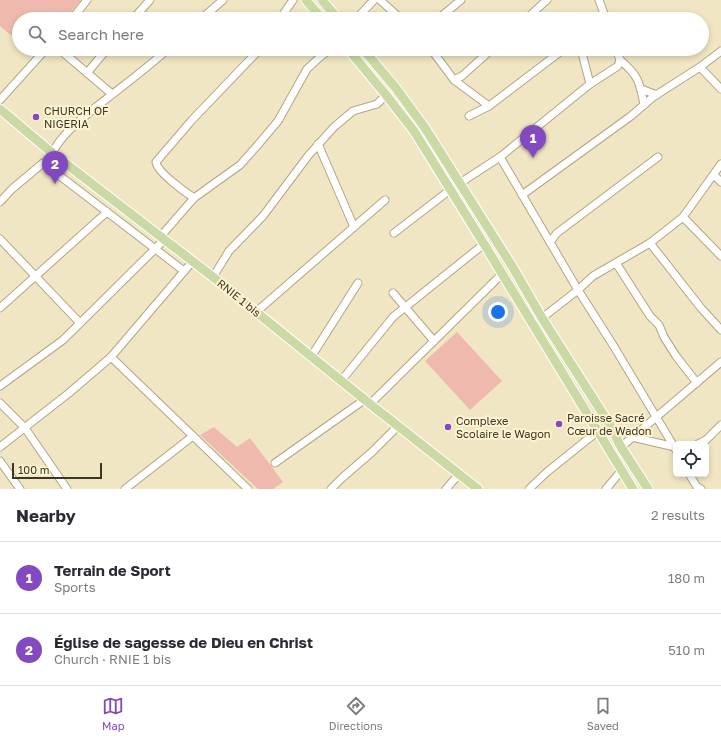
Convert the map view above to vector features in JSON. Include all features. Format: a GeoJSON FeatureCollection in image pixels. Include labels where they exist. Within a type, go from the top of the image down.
{"type":"FeatureCollection","features":[{"type":"Feature","properties":{"kind":"main road"},"geometry":{"type":"LineString","coordinates":[[306,0],[316,12]]}},
{"type":"Feature","properties":{"kind":"main road"},"geometry":{"type":"LineString","coordinates":[[322,0],[332,12]]}},
{"type":"Feature","properties":{"kind":"main road"},"geometry":{"type":"LineString","coordinates":[[354,56],[414,131],[633,489]]}},
{"type":"Feature","properties":{"kind":"main road"},"geometry":{"type":"LineString","coordinates":[[369,56],[426,128],[648,489]]}},
{"type":"Feature","properties":{"kind":"main road","name":"RNIE 1 bis"},"geometry":{"type":"LineString","coordinates":[[0,109],[52,153],[213,277],[367,402],[478,489]]}},
{"type":"Feature","properties":{"kind":"street"},"geometry":{"type":"LineString","coordinates":[[78,12],[88,0]]}},
{"type":"Feature","properties":{"kind":"street"},"geometry":{"type":"LineString","coordinates":[[139,12],[150,0]]}},
{"type":"Feature","properties":{"kind":"street"},"geometry":{"type":"LineString","coordinates":[[209,12],[222,0]]}},
{"type":"Feature","properties":{"kind":"street"},"geometry":{"type":"LineString","coordinates":[[285,12],[293,0]]}},
{"type":"Feature","properties":{"kind":"street"},"geometry":{"type":"LineString","coordinates":[[363,12],[374,0]]}},
{"type":"Feature","properties":{"kind":"street"},"geometry":{"type":"LineString","coordinates":[[380,0],[393,12]]}},
{"type":"Feature","properties":{"kind":"street"},"geometry":{"type":"LineString","coordinates":[[448,11],[449,0]]}},
{"type":"Feature","properties":{"kind":"street"},"geometry":{"type":"LineString","coordinates":[[448,11],[461,0]]}},
{"type":"Feature","properties":{"kind":"street"},"geometry":{"type":"LineString","coordinates":[[534,12],[548,0]]}},
{"type":"Feature","properties":{"kind":"street"},"geometry":{"type":"LineString","coordinates":[[599,0],[603,12]]}},
{"type":"Feature","properties":{"kind":"street"},"geometry":{"type":"LineString","coordinates":[[522,195],[657,95],[700,67],[721,51]]}},
{"type":"Feature","properties":{"kind":"street"},"geometry":{"type":"LineString","coordinates":[[0,100],[40,56]]}},
{"type":"Feature","properties":{"kind":"street"},"geometry":{"type":"LineString","coordinates":[[67,56],[112,94]]}},
{"type":"Feature","properties":{"kind":"street"},"geometry":{"type":"LineString","coordinates":[[87,73],[101,56]]}},
{"type":"Feature","properties":{"kind":"street"},"geometry":{"type":"LineString","coordinates":[[52,153],[70,128],[160,56]]}},
{"type":"Feature","properties":{"kind":"street"},"geometry":{"type":"LineString","coordinates":[[194,198],[166,176],[157,167],[156,162],[192,120],[253,56]]}},
{"type":"Feature","properties":{"kind":"street"},"geometry":{"type":"LineString","coordinates":[[0,386],[63,340],[155,248],[194,198],[240,165],[278,121],[307,70],[320,56]]}},
{"type":"Feature","properties":{"kind":"street"},"geometry":{"type":"LineString","coordinates":[[436,56],[454,80],[489,106]]}},
{"type":"Feature","properties":{"kind":"street"},"geometry":{"type":"LineString","coordinates":[[454,80],[462,76],[484,56]]}},
{"type":"Feature","properties":{"kind":"street"},"geometry":{"type":"LineString","coordinates":[[469,116],[489,106],[555,56]]}},
{"type":"Feature","properties":{"kind":"street"},"geometry":{"type":"LineString","coordinates":[[583,56],[590,84]]}},
{"type":"Feature","properties":{"kind":"street"},"geometry":{"type":"LineString","coordinates":[[619,56],[620,60],[636,75],[641,89],[644,105]]}},
{"type":"Feature","properties":{"kind":"street"},"geometry":{"type":"LineString","coordinates":[[460,183],[500,157],[590,84],[618,66],[620,60]]}},
{"type":"Feature","properties":{"kind":"street"},"geometry":{"type":"LineString","coordinates":[[700,67],[721,89]]}},
{"type":"Feature","properties":{"kind":"street"},"geometry":{"type":"LineString","coordinates":[[461,85],[462,76]]}},
{"type":"Feature","properties":{"kind":"street"},"geometry":{"type":"LineString","coordinates":[[641,89],[657,95]]}},
{"type":"Feature","properties":{"kind":"street"},"geometry":{"type":"LineString","coordinates":[[213,277],[229,251],[263,216],[318,144],[334,127],[353,111],[377,104],[386,95]]}},
{"type":"Feature","properties":{"kind":"street"},"geometry":{"type":"LineString","coordinates":[[318,144],[354,227]]}},
{"type":"Feature","properties":{"kind":"street"},"geometry":{"type":"LineString","coordinates":[[500,157],[578,290],[613,344],[673,446]]}},
{"type":"Feature","properties":{"kind":"street"},"geometry":{"type":"LineString","coordinates":[[550,242],[557,234],[658,157]]}},
{"type":"Feature","properties":{"kind":"street"},"geometry":{"type":"LineString","coordinates":[[0,202],[12,189],[43,163],[184,271]]}},
{"type":"Feature","properties":{"kind":"street"},"geometry":{"type":"LineString","coordinates":[[542,318],[578,290],[593,276],[650,243],[683,216],[721,164]]}},
{"type":"Feature","properties":{"kind":"street"},"geometry":{"type":"LineString","coordinates":[[714,174],[721,182]]}},
{"type":"Feature","properties":{"kind":"street"},"geometry":{"type":"LineString","coordinates":[[394,233],[450,190]]}},
{"type":"Feature","properties":{"kind":"street"},"geometry":{"type":"LineString","coordinates":[[256,312],[385,200]]}},
{"type":"Feature","properties":{"kind":"street"},"geometry":{"type":"LineString","coordinates":[[0,308],[107,212]]}},
{"type":"Feature","properties":{"kind":"street"},"geometry":{"type":"LineString","coordinates":[[683,216],[721,256]]}},
{"type":"Feature","properties":{"kind":"street"},"geometry":{"type":"LineString","coordinates":[[545,234],[557,234]]}},
{"type":"Feature","properties":{"kind":"street"},"geometry":{"type":"LineString","coordinates":[[0,239],[80,323]]}},
{"type":"Feature","properties":{"kind":"street"},"geometry":{"type":"LineString","coordinates":[[650,243],[701,308],[721,330]]}},
{"type":"Feature","properties":{"kind":"street"},"geometry":{"type":"LineString","coordinates":[[341,381],[393,317],[484,244]]}},
{"type":"Feature","properties":{"kind":"street"},"geometry":{"type":"LineString","coordinates":[[0,447],[111,356],[192,262]]}},
{"type":"Feature","properties":{"kind":"street"},"geometry":{"type":"LineString","coordinates":[[616,263],[650,316],[659,325],[668,344],[697,383]]}},
{"type":"Feature","properties":{"kind":"street"},"geometry":{"type":"LineString","coordinates":[[275,463],[367,402],[434,341],[502,274]]}},
{"type":"Feature","properties":{"kind":"street"},"geometry":{"type":"LineString","coordinates":[[311,357],[358,283]]}},
{"type":"Feature","properties":{"kind":"street"},"geometry":{"type":"LineString","coordinates":[[393,293],[434,341]]}},
{"type":"Feature","properties":{"kind":"street"},"geometry":{"type":"LineString","coordinates":[[111,356],[248,489]]}},
{"type":"Feature","properties":{"kind":"street"},"geometry":{"type":"LineString","coordinates":[[622,447],[721,362]]}},
{"type":"Feature","properties":{"kind":"street"},"geometry":{"type":"LineString","coordinates":[[0,403],[25,428],[67,489]]}},
{"type":"Feature","properties":{"kind":"street"},"geometry":{"type":"LineString","coordinates":[[332,489],[398,426]]}},
{"type":"Feature","properties":{"kind":"street"},"geometry":{"type":"LineString","coordinates":[[704,441],[721,426]]}},
{"type":"Feature","properties":{"kind":"street"},"geometry":{"type":"LineString","coordinates":[[529,489],[547,472],[598,431]]}},
{"type":"Feature","properties":{"kind":"street"},"geometry":{"type":"LineString","coordinates":[[125,489],[193,436]]}},
{"type":"Feature","properties":{"kind":"street"},"geometry":{"type":"LineString","coordinates":[[632,437],[673,448]]}},
{"type":"Feature","properties":{"kind":"street"},"geometry":{"type":"LineString","coordinates":[[0,461],[20,489]]}},
{"type":"Feature","properties":{"kind":"street"},"geometry":{"type":"LineString","coordinates":[[606,489],[622,470]]}},
{"type":"Feature","properties":{"kind":"street"},"geometry":{"type":"LineString","coordinates":[[446,489],[459,474]]}},
{"type":"Feature","properties":{"kind":"street"},"geometry":{"type":"LineString","coordinates":[[691,477],[699,488]]}},
{"type":"Feature","properties":{"kind":"shaded area"},"geometry":{"type":"Polygon","coordinates":[[[0,0],[81,0],[71,12],[12,12],[12,36],[0,26],[0,0]]]}},
{"type":"Feature","properties":{"kind":"shaded area"},"geometry":{"type":"Polygon","coordinates":[[[457,332],[502,381],[470,410],[425,361],[457,332]]]}},
{"type":"Feature","properties":{"kind":"shaded area"},"geometry":{"type":"Polygon","coordinates":[[[214,427],[237,447],[250,438],[283,482],[273,489],[258,489],[200,435],[214,427]]]}},
{"type":"Feature","properties":{"kind":"place","name":"CHURCH OF NIGERIA"},"geometry":{"type":"Point","coordinates":[36,117]}},
{"type":"Feature","properties":{"kind":"place","name":"Terrain de Sport"},"geometry":{"type":"Point","coordinates":[533,158]}},
{"type":"Feature","properties":{"kind":"place","name":"Église de sagesse de Dieu en Christ"},"geometry":{"type":"Point","coordinates":[55,184]}},
{"type":"Feature","properties":{"kind":"place","name":"Paroisse Sacré Cœur de Wadon"},"geometry":{"type":"Point","coordinates":[559,424]}},
{"type":"Feature","properties":{"kind":"place","name":"Complexe Scolaire le Wagon"},"geometry":{"type":"Point","coordinates":[448,427]}}]}
